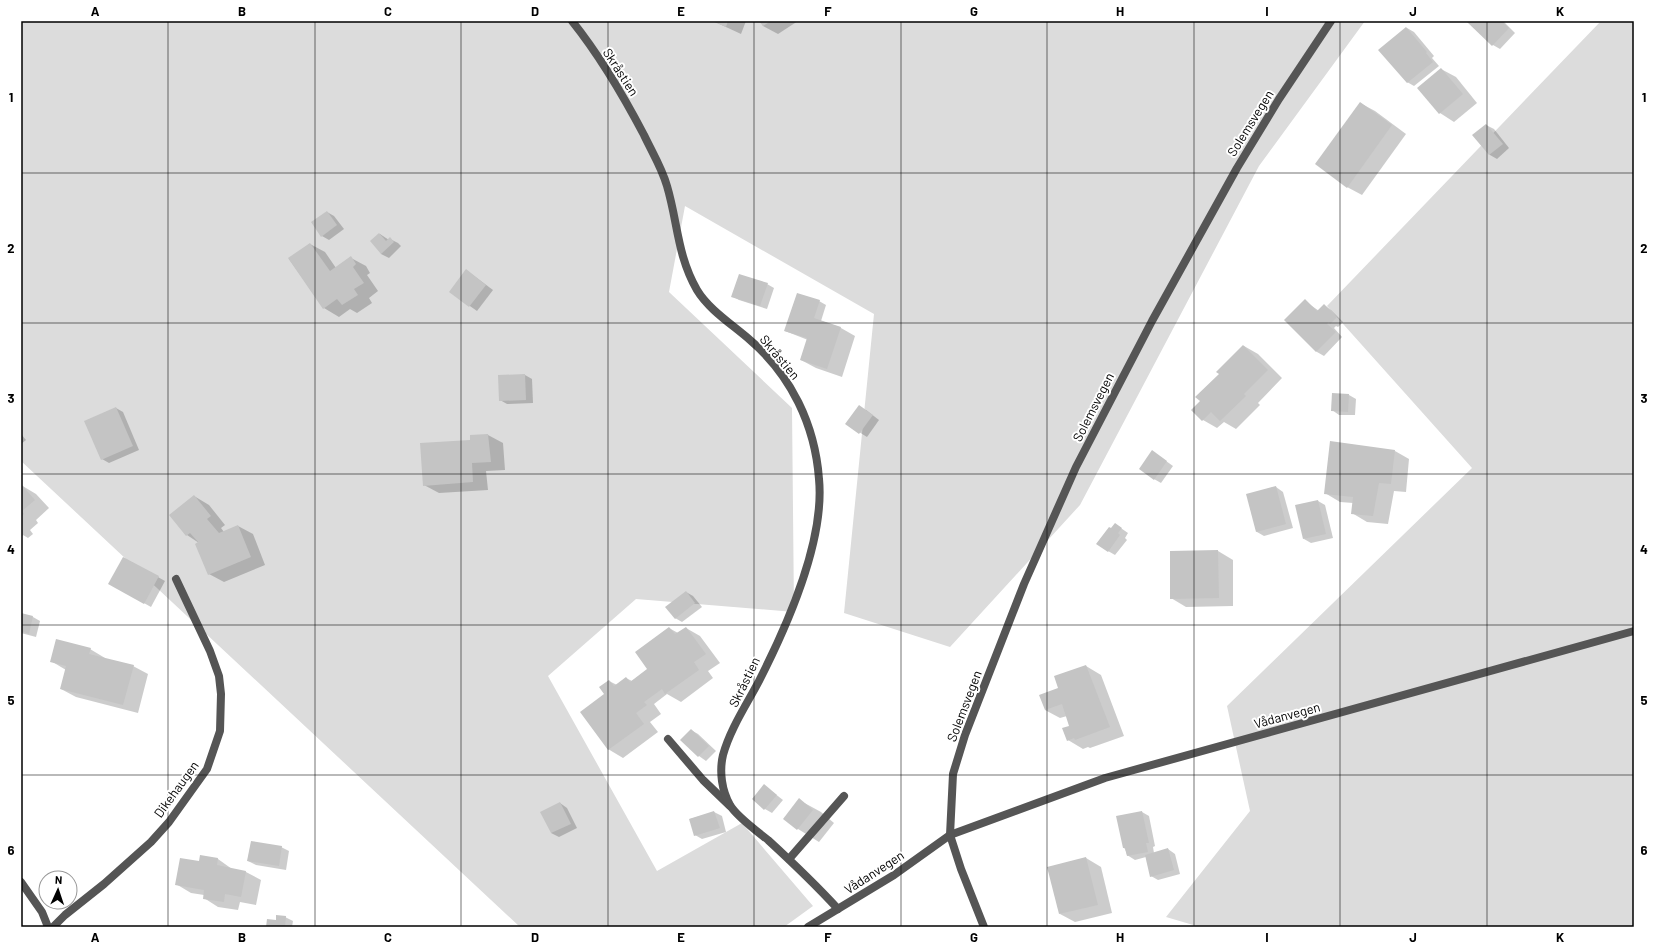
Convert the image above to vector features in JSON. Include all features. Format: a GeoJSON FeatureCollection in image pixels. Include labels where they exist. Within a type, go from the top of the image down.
{"type":"FeatureCollection","features":[{"type":"Feature","properties":{"kind":"street","name":"Skråstien"},"geometry":{"type":"LineString","coordinates":[[572,21],[623,95],[658,163],[667,187],[685,266],[699,293],[713,308],[755,344],[788,382],[803,409],[817,459],[820,483],[819,506],[815,533],[802,584],[766,667],[731,734],[723,755],[721,769],[724,790],[732,808]]}},
{"type":"Feature","properties":{"kind":"street","name":"Solemsvegen"},"geometry":{"type":"LineString","coordinates":[[950,835],[953,774],[965,735],[1024,584],[1076,467],[1152,321],[1237,168],[1279,99],[1331,21]]}},
{"type":"Feature","properties":{"kind":"street","name":"Dikehaugen"},"geometry":{"type":"LineString","coordinates":[[53,927],[65,915],[104,884],[151,842],[169,822],[207,769],[220,731],[221,694],[219,676],[210,651],[176,579]]}},
{"type":"Feature","properties":{"kind":"street","name":"Vådanvegen"},"geometry":{"type":"LineString","coordinates":[[808,927],[894,875],[950,835],[1105,778],[1634,631]]}},
{"type":"Feature","properties":{"kind":"street","name":"Skråstien"},"geometry":{"type":"LineString","coordinates":[[668,739],[703,780],[812,880],[838,909]]}},
{"type":"Feature","properties":{"kind":"street"},"geometry":{"type":"LineString","coordinates":[[789,859],[844,796]]}},
{"type":"Feature","properties":{"kind":"street"},"geometry":{"type":"LineString","coordinates":[[950,835],[961,869],[984,927]]}},
{"type":"Feature","properties":{"kind":"street"},"geometry":{"type":"LineString","coordinates":[[21,882],[42,912],[48,927]]}},
{"type":"Feature","properties":{"kind":"shaded area"},"geometry":{"type":"Polygon","coordinates":[[[21,21],[1365,21],[1259,166],[1080,505],[950,647],[844,613],[874,314],[685,206],[669,292],[792,408],[794,612],[636,599],[548,676],[657,871],[742,823],[813,906],[784,927],[520,927],[21,461],[21,21]]]}},
{"type":"Feature","properties":{"kind":"shaded area"},"geometry":{"type":"Polygon","coordinates":[[[1601,21],[1634,21],[1634,927],[1200,927],[1166,917],[1250,811],[1227,706],[1472,468],[1327,306],[1601,21]]]}},
{"type":"Feature","properties":{"kind":"building"},"geometry":{"type":"Polygon","coordinates":[[[712,21],[728,21],[726,27],[712,21]]]}},
{"type":"Feature","properties":{"kind":"building"},"geometry":{"type":"Polygon","coordinates":[[[759,21],[771,21],[763,26],[759,21]]]}},
{"type":"Feature","properties":{"kind":"building"},"geometry":{"type":"Polygon","coordinates":[[[1466,21],[1501,21],[1509,28],[1492,46],[1466,21]]]}},
{"type":"Feature","properties":{"kind":"building"},"geometry":{"type":"Polygon","coordinates":[[[1406,27],[1427,52],[1426,53],[1433,62],[1407,83],[1378,50],[1406,27]]]}},
{"type":"Feature","properties":{"kind":"building"},"geometry":{"type":"Polygon","coordinates":[[[1441,68],[1463,94],[1439,114],[1417,88],[1441,68]]]}},
{"type":"Feature","properties":{"kind":"building"},"geometry":{"type":"Polygon","coordinates":[[[1360,102],[1392,125],[1347,188],[1315,164],[1360,102]]]}},
{"type":"Feature","properties":{"kind":"building"},"geometry":{"type":"Polygon","coordinates":[[[1486,124],[1503,144],[1489,155],[1472,135],[1486,124]]]}},
{"type":"Feature","properties":{"kind":"building"},"geometry":{"type":"Polygon","coordinates":[[[327,211],[337,225],[321,237],[311,222],[327,211]]]}},
{"type":"Feature","properties":{"kind":"building"},"geometry":{"type":"Polygon","coordinates":[[[379,233],[386,241],[390,237],[394,242],[381,254],[370,241],[379,233]]]}},
{"type":"Feature","properties":{"kind":"building"},"geometry":{"type":"Polygon","coordinates":[[[310,243],[330,271],[351,256],[356,264],[353,267],[364,283],[354,289],[358,295],[342,305],[337,299],[323,309],[288,258],[310,243]]]}},
{"type":"Feature","properties":{"kind":"building"},"geometry":{"type":"Polygon","coordinates":[[[466,269],[486,285],[469,307],[449,292],[466,269]]]}},
{"type":"Feature","properties":{"kind":"building"},"geometry":{"type":"Polygon","coordinates":[[[739,274],[768,283],[760,306],[731,297],[739,274]]]}},
{"type":"Feature","properties":{"kind":"building"},"geometry":{"type":"Polygon","coordinates":[[[797,293],[820,300],[814,318],[841,327],[827,369],[800,360],[807,338],[784,331],[797,293]]]}},
{"type":"Feature","properties":{"kind":"building"},"geometry":{"type":"Polygon","coordinates":[[[1305,299],[1317,311],[1324,304],[1337,317],[1330,324],[1329,322],[1327,324],[1336,332],[1316,352],[1284,320],[1305,299]]]}},
{"type":"Feature","properties":{"kind":"building"},"geometry":{"type":"Polygon","coordinates":[[[1243,345],[1268,370],[1244,394],[1246,396],[1220,421],[1211,412],[1202,421],[1191,410],[1200,401],[1195,397],[1219,374],[1216,372],[1243,345]]]}},
{"type":"Feature","properties":{"kind":"building"},"geometry":{"type":"Polygon","coordinates":[[[525,374],[526,400],[499,401],[498,375],[525,374]]]}},
{"type":"Feature","properties":{"kind":"building"},"geometry":{"type":"Polygon","coordinates":[[[1332,393],[1349,394],[1348,412],[1331,411],[1332,393]]]}},
{"type":"Feature","properties":{"kind":"building"},"geometry":{"type":"Polygon","coordinates":[[[859,405],[873,415],[859,434],[845,424],[859,405]]]}},
{"type":"Feature","properties":{"kind":"building"},"geometry":{"type":"Polygon","coordinates":[[[116,407],[133,446],[101,460],[84,421],[116,407]]]}},
{"type":"Feature","properties":{"kind":"building"},"geometry":{"type":"Polygon","coordinates":[[[488,434],[491,462],[472,463],[473,482],[423,486],[420,443],[470,440],[470,435],[488,434]]]}},
{"type":"Feature","properties":{"kind":"building"},"geometry":{"type":"Polygon","coordinates":[[[1330,441],[1395,450],[1391,484],[1379,483],[1373,516],[1351,514],[1353,497],[1324,494],[1330,441]]]}},
{"type":"Feature","properties":{"kind":"building"},"geometry":{"type":"Polygon","coordinates":[[[1152,450],[1167,461],[1154,480],[1139,469],[1152,450]]]}},
{"type":"Feature","properties":{"kind":"building"},"geometry":{"type":"Polygon","coordinates":[[[21,484],[35,500],[22,511],[24,514],[21,517],[21,484]]]}},
{"type":"Feature","properties":{"kind":"building"},"geometry":{"type":"Polygon","coordinates":[[[1276,486],[1286,524],[1256,532],[1246,494],[1276,486]]]}},
{"type":"Feature","properties":{"kind":"building"},"geometry":{"type":"Polygon","coordinates":[[[194,495],[211,516],[207,519],[219,533],[238,525],[251,557],[208,575],[195,544],[198,542],[190,533],[186,536],[169,515],[194,495]]]}},
{"type":"Feature","properties":{"kind":"building"},"geometry":{"type":"Polygon","coordinates":[[[1318,500],[1326,534],[1303,539],[1295,505],[1318,500]]]}},
{"type":"Feature","properties":{"kind":"building"},"geometry":{"type":"Polygon","coordinates":[[[1115,523],[1122,528],[1118,533],[1120,535],[1108,552],[1096,544],[1109,527],[1111,528],[1115,523]]]}},
{"type":"Feature","properties":{"kind":"building"},"geometry":{"type":"Polygon","coordinates":[[[1218,550],[1219,598],[1170,599],[1170,551],[1218,550]]]}},
{"type":"Feature","properties":{"kind":"building"},"geometry":{"type":"Polygon","coordinates":[[[123,557],[159,576],[144,604],[108,584],[123,557]]]}},
{"type":"Feature","properties":{"kind":"building"},"geometry":{"type":"Polygon","coordinates":[[[686,591],[695,603],[675,619],[665,607],[686,591]]]}},
{"type":"Feature","properties":{"kind":"building"},"geometry":{"type":"Polygon","coordinates":[[[21,613],[33,616],[29,634],[21,631],[21,613]]]}},
{"type":"Feature","properties":{"kind":"building"},"geometry":{"type":"Polygon","coordinates":[[[669,627],[675,634],[686,627],[706,654],[694,662],[699,670],[665,694],[662,689],[644,702],[647,705],[636,713],[644,724],[608,750],[580,712],[604,694],[599,687],[609,680],[614,686],[626,677],[630,682],[647,669],[635,652],[669,627]]]}},
{"type":"Feature","properties":{"kind":"building"},"geometry":{"type":"Polygon","coordinates":[[[56,639],[91,648],[89,654],[134,665],[123,705],[60,689],[66,666],[50,662],[56,639]]]}},
{"type":"Feature","properties":{"kind":"building"},"geometry":{"type":"Polygon","coordinates":[[[1086,665],[1110,727],[1075,740],[1074,738],[1067,741],[1062,728],[1069,726],[1062,704],[1045,710],[1039,695],[1058,688],[1054,676],[1086,665]]]}},
{"type":"Feature","properties":{"kind":"building"},"geometry":{"type":"Polygon","coordinates":[[[691,729],[709,746],[698,757],[680,740],[691,729]]]}},
{"type":"Feature","properties":{"kind":"building"},"geometry":{"type":"Polygon","coordinates":[[[764,784],[777,795],[764,810],[752,799],[764,784]]]}},
{"type":"Feature","properties":{"kind":"building"},"geometry":{"type":"Polygon","coordinates":[[[799,798],[813,810],[797,830],[783,819],[799,798]]]}},
{"type":"Feature","properties":{"kind":"building"},"geometry":{"type":"Polygon","coordinates":[[[560,802],[571,824],[551,833],[540,812],[560,802]]]}},
{"type":"Feature","properties":{"kind":"building"},"geometry":{"type":"Polygon","coordinates":[[[714,811],[720,828],[694,836],[689,819],[714,811]]]}},
{"type":"Feature","properties":{"kind":"building"},"geometry":{"type":"Polygon","coordinates":[[[1142,811],[1149,843],[1146,843],[1148,852],[1127,856],[1125,848],[1123,848],[1116,816],[1142,811]]]}},
{"type":"Feature","properties":{"kind":"building"},"geometry":{"type":"Polygon","coordinates":[[[251,841],[282,846],[279,866],[247,861],[251,841]]]}},
{"type":"Feature","properties":{"kind":"building"},"geometry":{"type":"Polygon","coordinates":[[[1168,848],[1174,870],[1150,877],[1145,855],[1168,848]]]}},
{"type":"Feature","properties":{"kind":"building"},"geometry":{"type":"Polygon","coordinates":[[[200,855],[218,858],[217,865],[246,871],[241,897],[225,894],[224,902],[203,899],[204,890],[175,885],[180,858],[199,861],[200,855]]]}},
{"type":"Feature","properties":{"kind":"building"},"geometry":{"type":"Polygon","coordinates":[[[1086,857],[1098,905],[1059,914],[1047,867],[1086,857]]]}},
{"type":"Feature","properties":{"kind":"building"},"geometry":{"type":"Polygon","coordinates":[[[276,915],[286,916],[285,927],[266,927],[267,919],[276,920],[276,915]]]}}]}
